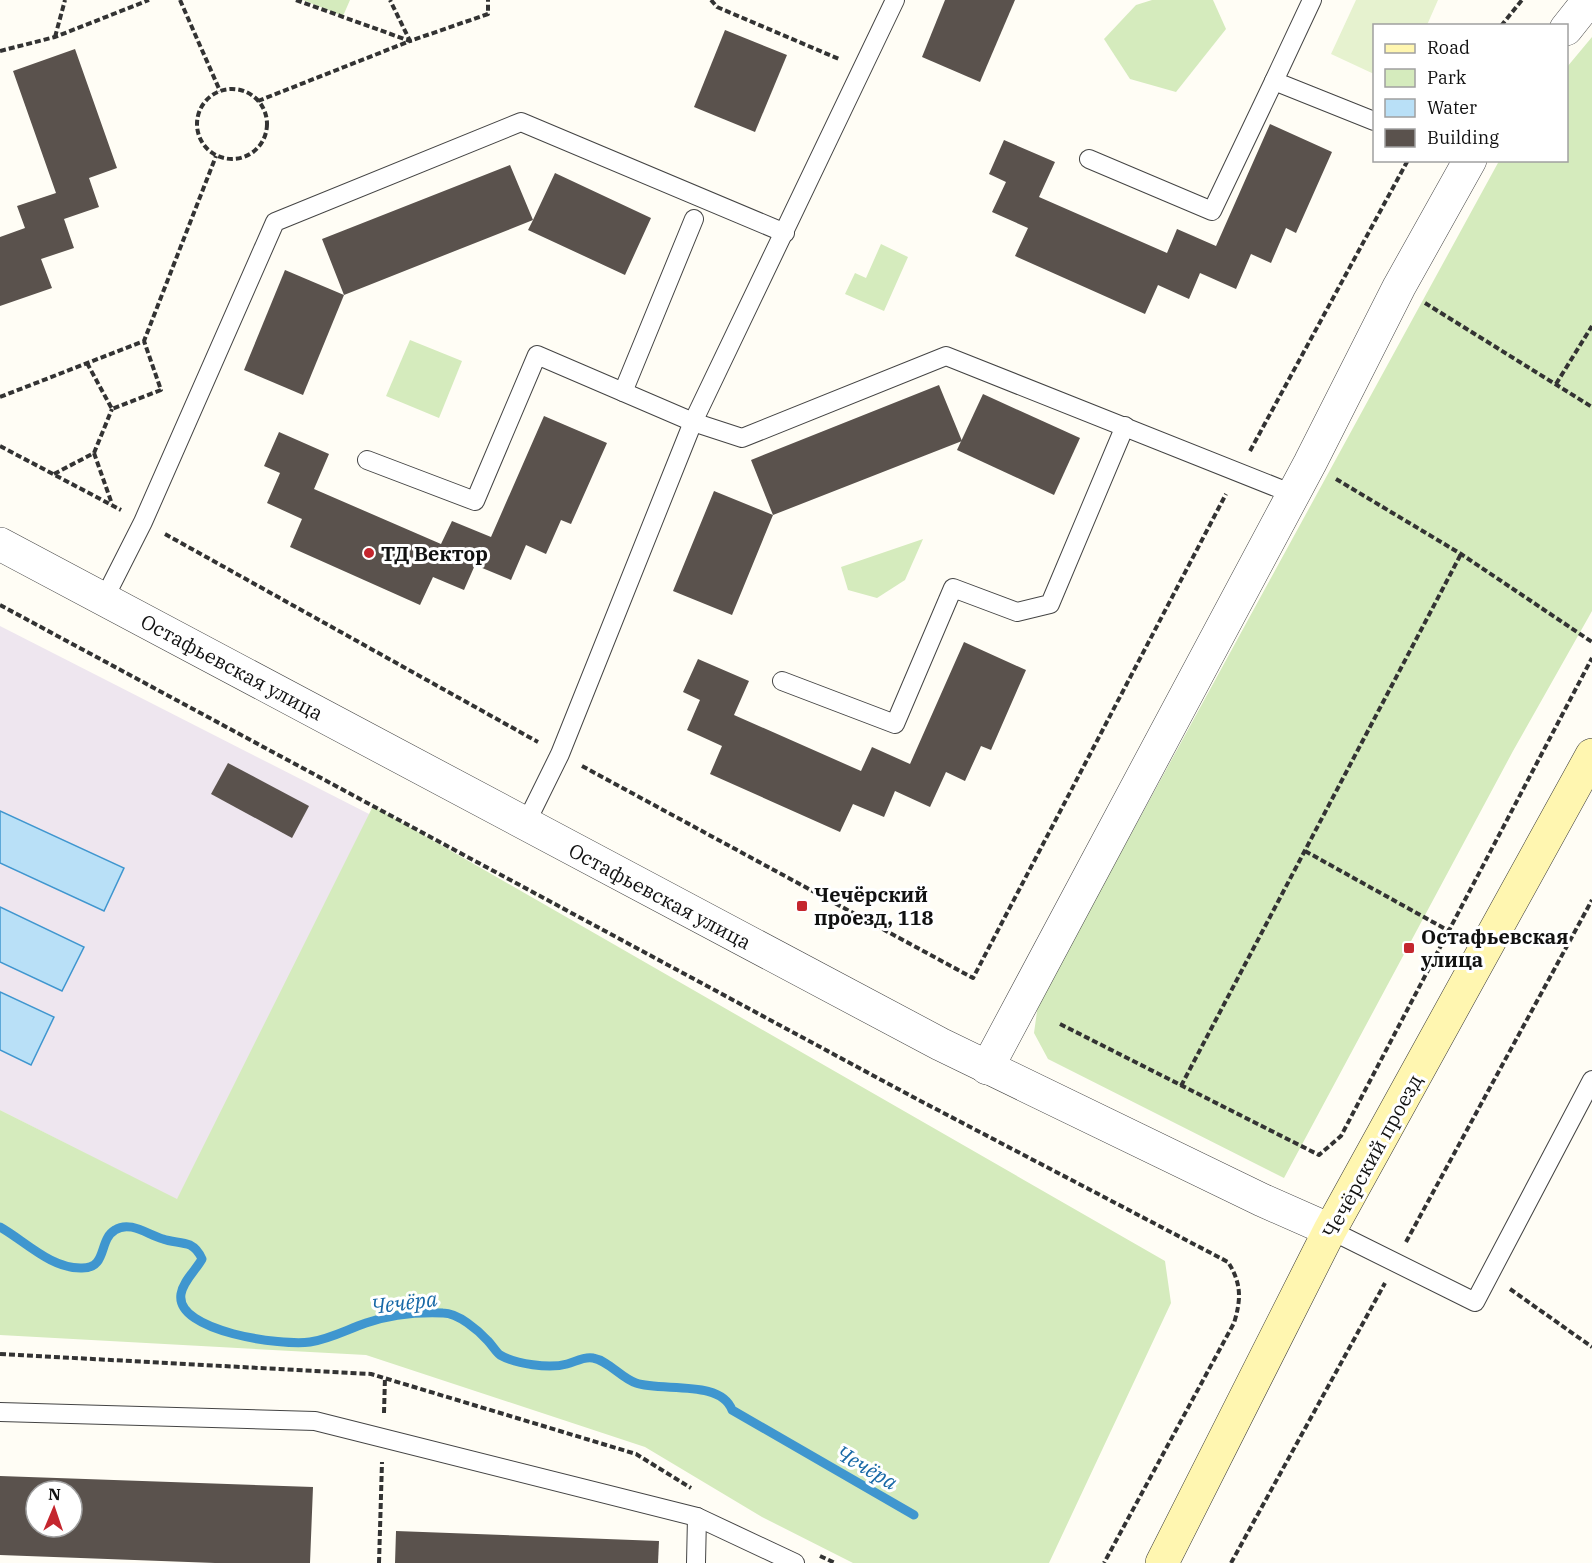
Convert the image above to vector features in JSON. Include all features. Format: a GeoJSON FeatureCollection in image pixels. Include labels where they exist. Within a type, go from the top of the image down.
{"type":"FeatureCollection","features":[{"type":"Feature","properties":{"kind":"main road","name":"Чечёрский проезд"},"geometry":{"type":"LineString","coordinates":[[1162,1563],[1330,1230],[1591,758]]}},
{"type":"Feature","properties":{"kind":"street"},"geometry":{"type":"LineString","coordinates":[[1568,26],[1589,0]]}},
{"type":"Feature","properties":{"kind":"street"},"geometry":{"type":"LineString","coordinates":[[987,1068],[1310,463],[1399,287],[1467,162]]}},
{"type":"Feature","properties":{"kind":"street","name":"Остафьевская улица"},"geometry":{"type":"LineString","coordinates":[[0,544],[525,825],[987,1068],[1330,1230]]}},
{"type":"Feature","properties":{"kind":"lane"},"geometry":{"type":"LineString","coordinates":[[525,825],[560,754],[693,422],[895,0]]}},
{"type":"Feature","properties":{"kind":"lane"},"geometry":{"type":"LineString","coordinates":[[1089,159],[1212,211],[1312,0]]}},
{"type":"Feature","properties":{"kind":"lane"},"geometry":{"type":"LineString","coordinates":[[1274,81],[1373,121]]}},
{"type":"Feature","properties":{"kind":"lane"},"geometry":{"type":"LineString","coordinates":[[104,599],[143,522],[275,222],[521,122],[784,234]]}},
{"type":"Feature","properties":{"kind":"lane"},"geometry":{"type":"LineString","coordinates":[[623,392],[694,219]]}},
{"type":"Feature","properties":{"kind":"lane"},"geometry":{"type":"LineString","coordinates":[[367,460],[475,501],[537,355],[693,422],[742,438],[946,356],[1293,494]]}},
{"type":"Feature","properties":{"kind":"lane"},"geometry":{"type":"LineString","coordinates":[[782,681],[895,724],[952,588],[1017,612],[1050,604],[1125,426]]}},
{"type":"Feature","properties":{"kind":"lane"},"geometry":{"type":"LineString","coordinates":[[1330,1230],[1475,1302],[1592,1080]]}},
{"type":"Feature","properties":{"kind":"lane"},"geometry":{"type":"LineString","coordinates":[[0,1412],[315,1421],[697,1517],[795,1563]]}},
{"type":"Feature","properties":{"kind":"lane"},"geometry":{"type":"LineString","coordinates":[[696,1563],[697,1517]]}},
{"type":"Feature","properties":{"kind":"path"},"geometry":{"type":"LineString","coordinates":[[55,36],[65,0]]}},
{"type":"Feature","properties":{"kind":"path"},"geometry":{"type":"LineString","coordinates":[[0,51],[55,36],[149,0]]}},
{"type":"Feature","properties":{"kind":"path"},"geometry":{"type":"LineString","coordinates":[[180,0],[220,91]]}},
{"type":"Feature","properties":{"kind":"path"},"geometry":{"type":"LineString","coordinates":[[296,0],[410,41]]}},
{"type":"Feature","properties":{"kind":"path"},"geometry":{"type":"LineString","coordinates":[[390,0],[410,41]]}},
{"type":"Feature","properties":{"kind":"path"},"geometry":{"type":"LineString","coordinates":[[258,101],[410,41],[488,14],[488,0]]}},
{"type":"Feature","properties":{"kind":"path"},"geometry":{"type":"LineString","coordinates":[[711,0],[717,8],[862,69]]}},
{"type":"Feature","properties":{"kind":"path"},"geometry":{"type":"LineString","coordinates":[[1503,24],[1522,0]]}},
{"type":"Feature","properties":{"kind":"path"},"geometry":{"type":"LineString","coordinates":[[234,90],[247,93],[258,101],[265,113],[267,126],[259,145],[243,158],[230,159],[216,156],[206,148],[198,136],[196,122],[200,109],[208,98],[220,91],[234,90]]}},
{"type":"Feature","properties":{"kind":"path"},"geometry":{"type":"LineString","coordinates":[[54,474],[94,453],[112,409],[161,390],[144,340],[216,156]]}},
{"type":"Feature","properties":{"kind":"path"},"geometry":{"type":"LineString","coordinates":[[0,446],[112,505],[560,754],[973,978],[1238,471],[1407,162]]}},
{"type":"Feature","properties":{"kind":"path"},"geometry":{"type":"LineString","coordinates":[[1399,287],[1592,407]]}},
{"type":"Feature","properties":{"kind":"path"},"geometry":{"type":"LineString","coordinates":[[1556,384],[1592,326]]}},
{"type":"Feature","properties":{"kind":"path"},"geometry":{"type":"LineString","coordinates":[[0,397],[144,340]]}},
{"type":"Feature","properties":{"kind":"path"},"geometry":{"type":"LineString","coordinates":[[87,363],[112,409]]}},
{"type":"Feature","properties":{"kind":"path"},"geometry":{"type":"LineString","coordinates":[[94,453],[112,505]]}},
{"type":"Feature","properties":{"kind":"path"},"geometry":{"type":"LineString","coordinates":[[1310,463],[1461,554],[1592,642]]}},
{"type":"Feature","properties":{"kind":"path"},"geometry":{"type":"LineString","coordinates":[[1181,1086],[1461,554]]}},
{"type":"Feature","properties":{"kind":"path"},"geometry":{"type":"LineString","coordinates":[[0,605],[892,1086],[1228,1262],[1236,1275],[1241,1298],[1234,1323],[1104,1563]]}},
{"type":"Feature","properties":{"kind":"path"},"geometry":{"type":"LineString","coordinates":[[1060,1024],[1319,1155],[1341,1136],[1592,658]]}},
{"type":"Feature","properties":{"kind":"path"},"geometry":{"type":"LineString","coordinates":[[1305,851],[1449,931]]}},
{"type":"Feature","properties":{"kind":"path"},"geometry":{"type":"LineString","coordinates":[[1231,1563],[1592,900]]}},
{"type":"Feature","properties":{"kind":"path"},"geometry":{"type":"LineString","coordinates":[[1490,1274],[1592,1347]]}},
{"type":"Feature","properties":{"kind":"path"},"geometry":{"type":"LineString","coordinates":[[0,1354],[355,1372],[386,1377],[636,1454],[696,1491]]}},
{"type":"Feature","properties":{"kind":"path"},"geometry":{"type":"LineString","coordinates":[[379,1563],[386,1377]]}},
{"type":"Feature","properties":{"kind":"path"},"geometry":{"type":"LineString","coordinates":[[815,1553],[835,1563]]}},
{"type":"Feature","properties":{"kind":"shaded area"},"geometry":{"type":"Polygon","coordinates":[[[0,626],[373,816],[177,1200],[0,1110],[0,626]]]}},
{"type":"Feature","properties":{"kind":"green space"},"geometry":{"type":"Polygon","coordinates":[[[303,0],[350,0],[343,16],[303,0]]]}},
{"type":"Feature","properties":{"kind":"green space"},"geometry":{"type":"Polygon","coordinates":[[[1152,0],[1213,0],[1226,29],[1176,92],[1130,79],[1104,39],[1136,5],[1152,0]]]}},
{"type":"Feature","properties":{"kind":"green space"},"geometry":{"type":"Polygon","coordinates":[[[1356,0],[1438,0],[1427,24],[1373,24],[1373,74],[1331,54],[1356,0]]]}},
{"type":"Feature","properties":{"kind":"green space"},"geometry":{"type":"Polygon","coordinates":[[[1592,37],[1592,611],[1513,751],[1284,1178],[1048,1059],[1034,1033],[1038,1004],[1498,162],[1568,162],[1568,66],[1592,37]]]}},
{"type":"Feature","properties":{"kind":"green space"},"geometry":{"type":"Polygon","coordinates":[[[881,244],[908,257],[884,311],[845,294],[855,273],[866,278],[881,244]]]}},
{"type":"Feature","properties":{"kind":"green space"},"geometry":{"type":"Polygon","coordinates":[[[410,340],[462,361],[439,418],[386,396],[410,340]]]}},
{"type":"Feature","properties":{"kind":"green space"},"geometry":{"type":"Polygon","coordinates":[[[923,539],[905,580],[877,598],[848,590],[841,567],[923,539]]]}},
{"type":"Feature","properties":{"kind":"green space"},"geometry":{"type":"Polygon","coordinates":[[[373,806],[1165,1261],[1171,1303],[1049,1563],[853,1563],[762,1517],[645,1447],[366,1355],[0,1335],[0,1110],[177,1199],[373,806]]]}},
{"type":"Feature","properties":{"kind":"water"},"geometry":{"type":"Polygon","coordinates":[[[0,811],[124,868],[104,911],[0,863],[0,811]]]}},
{"type":"Feature","properties":{"kind":"water"},"geometry":{"type":"Polygon","coordinates":[[[0,907],[84,947],[62,991],[0,962],[0,907]]]}},
{"type":"Feature","properties":{"kind":"water"},"geometry":{"type":"Polygon","coordinates":[[[0,992],[54,1017],[31,1065],[0,1050],[0,992]]]}},
{"type":"Feature","properties":{"kind":"building"},"geometry":{"type":"Polygon","coordinates":[[[945,0],[1015,0],[980,82],[922,57],[945,0]]]}},
{"type":"Feature","properties":{"kind":"building"},"geometry":{"type":"Polygon","coordinates":[[[725,30],[787,55],[755,132],[694,107],[725,30]]]}},
{"type":"Feature","properties":{"kind":"building"},"geometry":{"type":"Polygon","coordinates":[[[75,49],[117,168],[89,178],[99,207],[64,219],[74,248],[41,259],[52,288],[0,306],[0,237],[25,228],[17,206],[56,193],[13,71],[75,49]]]}},
{"type":"Feature","properties":{"kind":"building"},"geometry":{"type":"Polygon","coordinates":[[[1270,124],[1332,152],[1296,233],[1286,228],[1271,263],[1251,254],[1236,289],[1200,273],[1189,299],[1158,285],[1145,314],[1015,256],[1028,228],[992,212],[1006,182],[989,174],[1004,140],[1055,162],[1039,197],[1167,253],[1177,229],[1216,246],[1270,124]]]}},
{"type":"Feature","properties":{"kind":"building"},"geometry":{"type":"Polygon","coordinates":[[[510,165],[533,220],[344,295],[322,239],[510,165]]]}},
{"type":"Feature","properties":{"kind":"building"},"geometry":{"type":"Polygon","coordinates":[[[555,173],[651,218],[625,275],[528,230],[555,173]]]}},
{"type":"Feature","properties":{"kind":"building"},"geometry":{"type":"Polygon","coordinates":[[[285,270],[344,295],[303,395],[244,370],[285,270]]]}},
{"type":"Feature","properties":{"kind":"building"},"geometry":{"type":"Polygon","coordinates":[[[939,385],[962,441],[773,515],[751,460],[939,385]]]}},
{"type":"Feature","properties":{"kind":"building"},"geometry":{"type":"Polygon","coordinates":[[[983,394],[1080,438],[1054,495],[957,450],[983,394]]]}},
{"type":"Feature","properties":{"kind":"building"},"geometry":{"type":"Polygon","coordinates":[[[544,416],[607,443],[571,524],[561,520],[546,554],[526,545],[511,580],[475,565],[464,590],[433,577],[420,605],[290,547],[302,519],[267,503],[280,473],[264,466],[279,432],[329,454],[314,489],[441,544],[452,521],[491,537],[544,416]]]}},
{"type":"Feature","properties":{"kind":"building"},"geometry":{"type":"Polygon","coordinates":[[[714,491],[773,515],[732,615],[673,591],[714,491]]]}},
{"type":"Feature","properties":{"kind":"building"},"geometry":{"type":"Polygon","coordinates":[[[964,642],[1026,670],[991,750],[981,746],[965,781],[946,772],[930,807],[895,791],[884,817],[853,804],[840,832],[710,774],[722,746],[687,730],[700,700],[683,692],[698,659],[749,681],[734,715],[861,771],[872,747],[910,764],[964,642]]]}},
{"type":"Feature","properties":{"kind":"building"},"geometry":{"type":"Polygon","coordinates":[[[228,763],[309,806],[292,838],[211,794],[228,763]]]}},
{"type":"Feature","properties":{"kind":"building"},"geometry":{"type":"Polygon","coordinates":[[[0,1476],[313,1487],[310,1563],[215,1563],[0,1555],[0,1476]]]}},
{"type":"Feature","properties":{"kind":"building"},"geometry":{"type":"Polygon","coordinates":[[[396,1531],[659,1541],[658,1563],[395,1563],[396,1531]]]}},
{"type":"Feature","properties":{"kind":"waterway","name":"Чечёра"},"geometry":{"type":"LineString","coordinates":[[0,1227],[49,1259],[71,1267],[90,1267],[96,1263],[106,1240],[121,1227],[133,1227],[166,1240],[190,1245],[197,1250],[202,1259],[182,1289],[184,1307],[195,1318],[233,1334],[278,1342],[310,1342],[384,1318],[443,1313],[455,1316],[467,1323],[500,1355],[515,1361],[551,1366],[593,1358],[604,1362],[636,1383],[689,1388],[716,1394],[726,1400],[732,1410],[914,1515]]}},
{"type":"Feature","properties":{"kind":"place","name":"ТД Вектор"},"geometry":{"type":"Point","coordinates":[369,553]}},
{"type":"Feature","properties":{"kind":"place","name":"Чечёрский проезд, 118"},"geometry":{"type":"Point","coordinates":[802,906]}},
{"type":"Feature","properties":{"kind":"place","name":"Остафьевская улица"},"geometry":{"type":"Point","coordinates":[1409,948]}}]}
